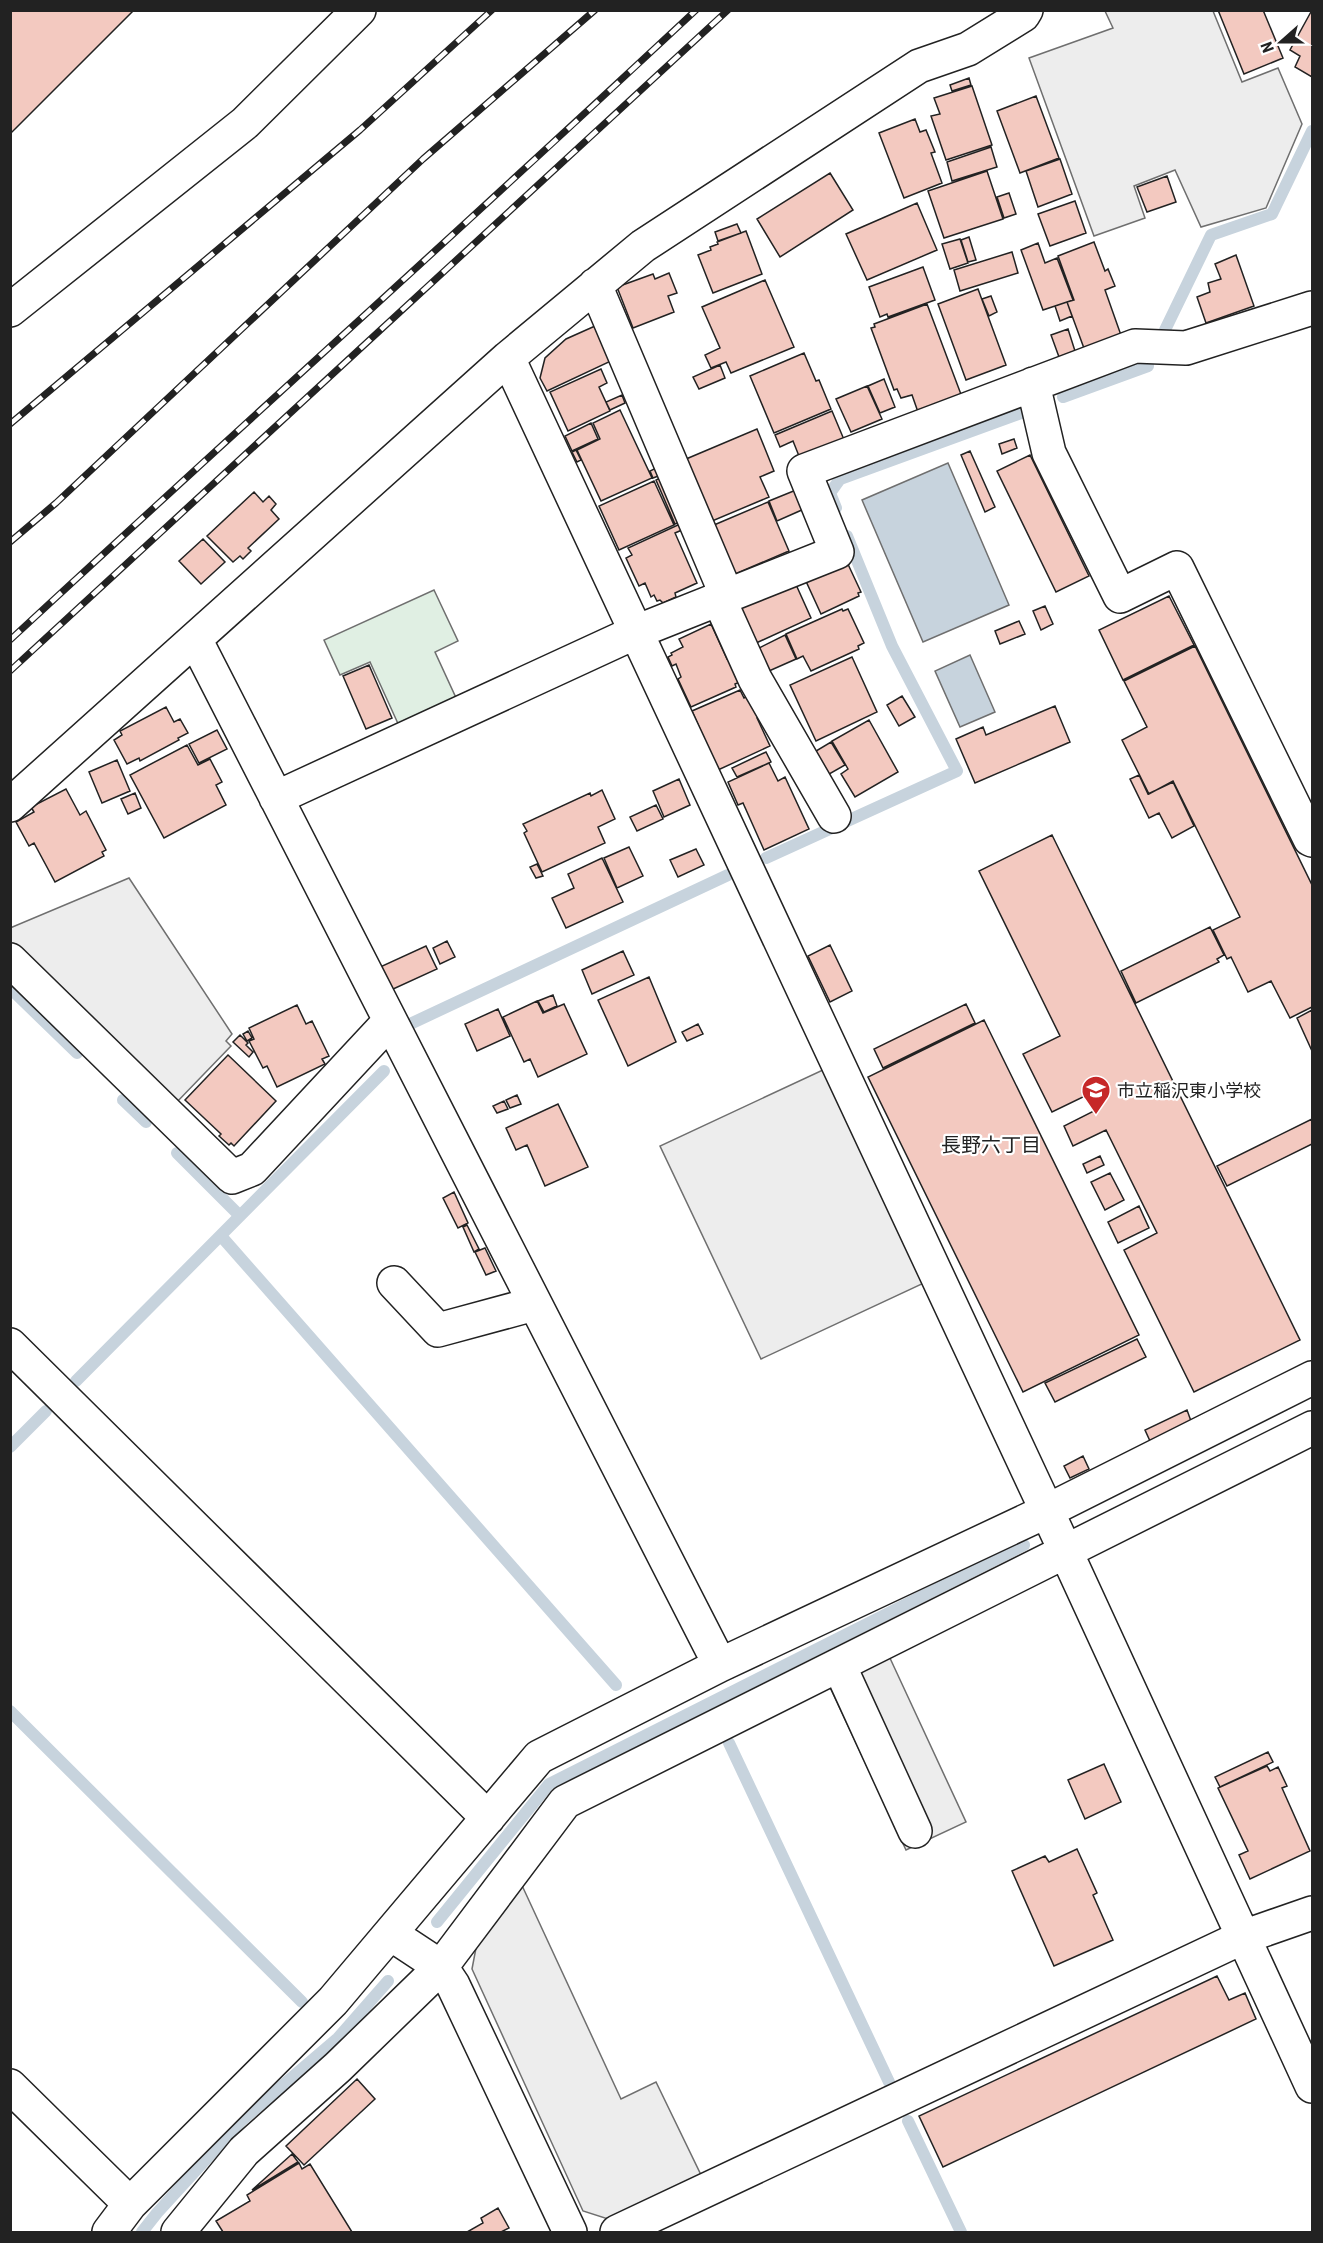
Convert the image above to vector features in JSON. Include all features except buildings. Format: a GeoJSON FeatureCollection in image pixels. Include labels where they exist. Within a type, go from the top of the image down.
{"type":"FeatureCollection","features":[{"type":"Feature","properties":{"kind":"street"},"geometry":{"type":"LineString","coordinates":[[10,310],[245,123],[359,10]]}},
{"type":"Feature","properties":{"kind":"street"},"geometry":{"type":"LineString","coordinates":[[10,805],[508,358],[643,246],[919,66],[968,49],[1023,15],[1026,10]]}},
{"type":"Feature","properties":{"kind":"street"},"geometry":{"type":"LineString","coordinates":[[596,285],[755,679],[834,816]]}},
{"type":"Feature","properties":{"kind":"street"},"geometry":{"type":"LineString","coordinates":[[276,798],[636,632],[837,552],[804,471],[1135,346],[1186,348],[1312,308]]}},
{"type":"Feature","properties":{"kind":"street"},"geometry":{"type":"LineString","coordinates":[[508,358],[1047,1511],[1312,2086]]}},
{"type":"Feature","properties":{"kind":"street"},"geometry":{"type":"LineString","coordinates":[[1034,384],[1049,453],[1120,596],[1177,568],[1312,840]]}},
{"type":"Feature","properties":{"kind":"street"},"geometry":{"type":"LineString","coordinates":[[195,639],[720,1665]]}},
{"type":"Feature","properties":{"kind":"street"},"geometry":{"type":"LineString","coordinates":[[10,960],[232,1177],[252,1169],[390,1021]]}},
{"type":"Feature","properties":{"kind":"street"},"geometry":{"type":"LineString","coordinates":[[394,1283],[438,1330],[534,1304]]}},
{"type":"Feature","properties":{"kind":"street"},"geometry":{"type":"LineString","coordinates":[[10,1345],[488,1818]]}},
{"type":"Feature","properties":{"kind":"street"},"geometry":{"type":"LineString","coordinates":[[108,2232],[130,2204],[333,2001],[539,1757],[720,1665],[1047,1511],[1312,1378]]}},
{"type":"Feature","properties":{"kind":"street"},"geometry":{"type":"LineString","coordinates":[[178,2232],[244,2151],[338,2067],[441,1966],[566,1802],[1312,1428]]}},
{"type":"Feature","properties":{"kind":"street"},"geometry":{"type":"LineString","coordinates":[[839,1665],[915,1831]]}},
{"type":"Feature","properties":{"kind":"street"},"geometry":{"type":"LineString","coordinates":[[616,2232],[1243,1937],[1312,1913]]}},
{"type":"Feature","properties":{"kind":"street"},"geometry":{"type":"LineString","coordinates":[[391,1934],[441,1966],[453,1985],[570,2232]]}},
{"type":"Feature","properties":{"kind":"street"},"geometry":{"type":"LineString","coordinates":[[10,2086],[130,2204]]}},
{"type":"Feature","properties":{"kind":"green space"},"geometry":{"type":"Polygon","coordinates":[[[434,590],[458,641],[435,652],[457,700],[400,728],[370,662],[340,675],[324,640],[434,590]]]}},
{"type":"Feature","properties":{"kind":"shaded area"},"geometry":{"type":"Polygon","coordinates":[[[1105,11],[1213,11],[1242,82],[1278,68],[1302,124],[1266,208],[1201,227],[1175,170],[1134,186],[1145,218],[1094,236],[1029,58],[1113,28],[1105,11]]]}},
{"type":"Feature","properties":{"kind":"shaded area"},"geometry":{"type":"Polygon","coordinates":[[[948,463],[1009,605],[923,642],[862,500],[948,463]]]}},
{"type":"Feature","properties":{"kind":"shaded area"},"geometry":{"type":"Polygon","coordinates":[[[970,655],[995,712],[960,727],[935,671],[970,655]]]}},
{"type":"Feature","properties":{"kind":"shaded area"},"geometry":{"type":"Polygon","coordinates":[[[129,878],[232,1034],[226,1041],[231,1046],[175,1104],[11,947],[10,928],[129,878]]]}},
{"type":"Feature","properties":{"kind":"shaded area"},"geometry":{"type":"Polygon","coordinates":[[[825,1069],[924,1283],[761,1359],[660,1146],[825,1069]]]}},
{"type":"Feature","properties":{"kind":"shaded area"},"geometry":{"type":"Polygon","coordinates":[[[889,1656],[966,1822],[906,1850],[829,1685],[889,1656]]]}},
{"type":"Feature","properties":{"kind":"shaded area"},"geometry":{"type":"Polygon","coordinates":[[[519,1879],[621,2099],[656,2082],[701,2175],[608,2219],[583,2211],[472,1969],[480,1927],[519,1879]]]}},
{"type":"Feature","properties":{"kind":"waterway"},"geometry":{"type":"LineString","coordinates":[[1165,330],[1211,235],[1272,214],[1312,131]]}},
{"type":"Feature","properties":{"kind":"waterway"},"geometry":{"type":"LineString","coordinates":[[1063,397],[1148,366]]}},
{"type":"Feature","properties":{"kind":"waterway"},"geometry":{"type":"LineString","coordinates":[[836,508],[830,493],[840,479],[1021,413]]}},
{"type":"Feature","properties":{"kind":"waterway"},"geometry":{"type":"LineString","coordinates":[[766,858],[957,771],[892,646],[847,536]]}},
{"type":"Feature","properties":{"kind":"waterway"},"geometry":{"type":"LineString","coordinates":[[410,1024],[728,875]]}},
{"type":"Feature","properties":{"kind":"waterway"},"geometry":{"type":"LineString","coordinates":[[10,988],[77,1053]]}},
{"type":"Feature","properties":{"kind":"waterway"},"geometry":{"type":"LineString","coordinates":[[76,1381],[384,1071]]}},
{"type":"Feature","properties":{"kind":"waterway"},"geometry":{"type":"LineString","coordinates":[[123,1100],[146,1122]]}},
{"type":"Feature","properties":{"kind":"waterway"},"geometry":{"type":"LineString","coordinates":[[177,1153],[240,1216]]}},
{"type":"Feature","properties":{"kind":"waterway"},"geometry":{"type":"LineString","coordinates":[[221,1236],[616,1685]]}},
{"type":"Feature","properties":{"kind":"waterway"},"geometry":{"type":"LineString","coordinates":[[10,1447],[46,1411]]}},
{"type":"Feature","properties":{"kind":"waterway"},"geometry":{"type":"LineString","coordinates":[[437,1922],[549,1784],[1024,1545]]}},
{"type":"Feature","properties":{"kind":"waterway"},"geometry":{"type":"LineString","coordinates":[[10,1711],[302,2002]]}},
{"type":"Feature","properties":{"kind":"waterway"},"geometry":{"type":"LineString","coordinates":[[729,1743],[889,2082]]}},
{"type":"Feature","properties":{"kind":"waterway"},"geometry":{"type":"LineString","coordinates":[[142,2232],[241,2121],[338,2038],[388,1981]]}},
{"type":"Feature","properties":{"kind":"waterway"},"geometry":{"type":"LineString","coordinates":[[908,2121],[961,2232]]}},
{"type":"Feature","properties":{"kind":"railway"},"geometry":{"type":"LineString","coordinates":[[10,424],[360,130],[492,10]]}},
{"type":"Feature","properties":{"kind":"railway"},"geometry":{"type":"LineString","coordinates":[[10,542],[56,503],[423,159],[595,10]]}},
{"type":"Feature","properties":{"kind":"railway"},"geometry":{"type":"LineString","coordinates":[[10,640],[696,10]]}},
{"type":"Feature","properties":{"kind":"railway"},"geometry":{"type":"LineString","coordinates":[[10,671],[728,10]]}},
{"type":"Feature","properties":{"kind":"place","name":"市立稲沢東小学校"},"geometry":{"type":"Point","coordinates":[1096,1116]}},
{"type":"Feature","properties":{"kind":"district","name":"長野六丁目"},"geometry":{"type":"Point","coordinates":[991,1145]}}]}
